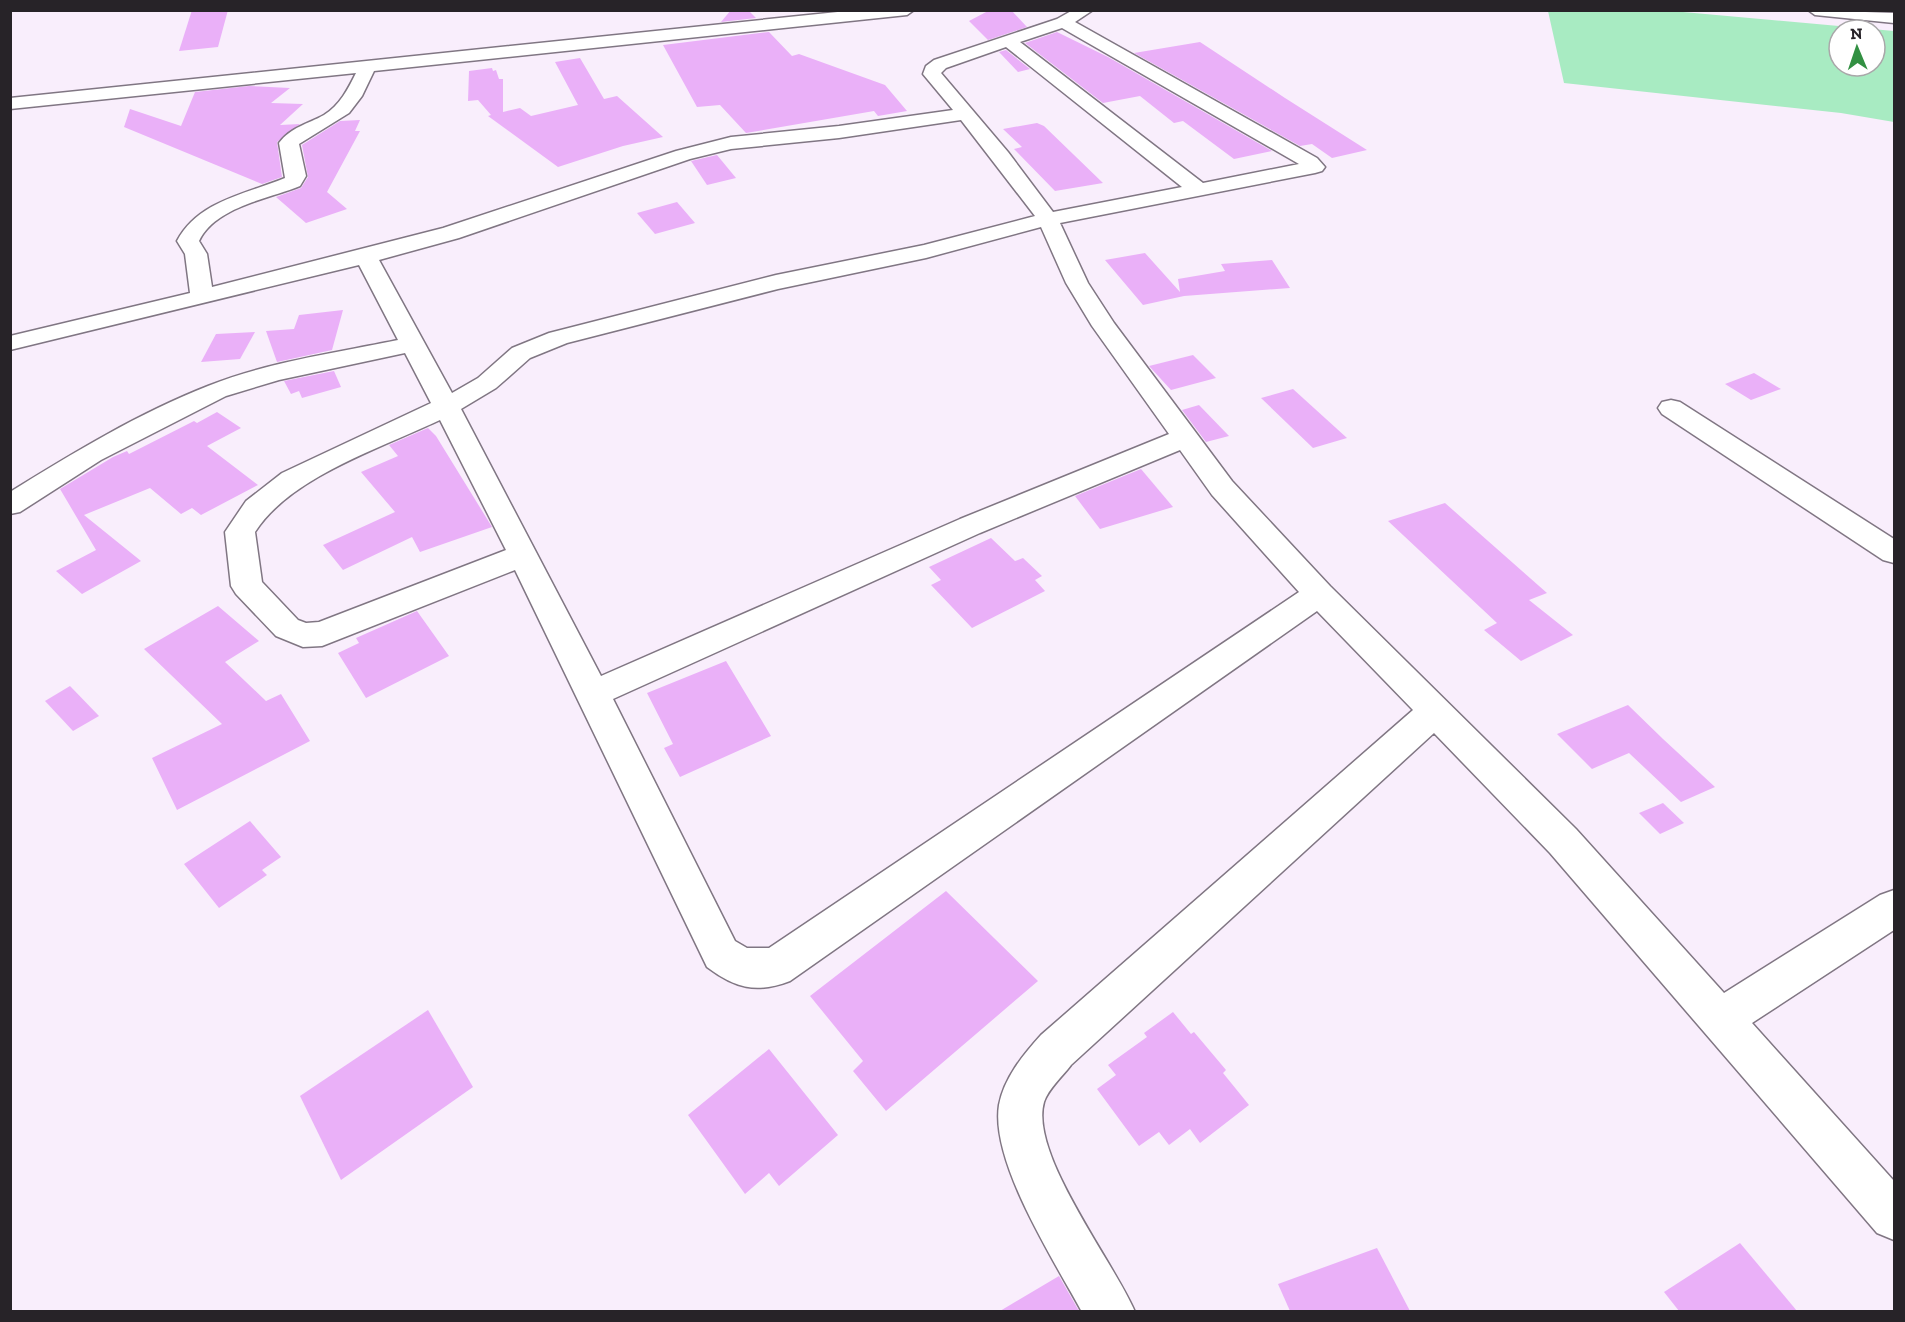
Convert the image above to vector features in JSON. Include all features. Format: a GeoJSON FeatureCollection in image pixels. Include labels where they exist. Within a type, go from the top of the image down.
{"type":"FeatureCollection","features":[{"type":"Feature","properties":{"kind":"street"},"geometry":{"type":"LineString","coordinates":[[10,104],[907,10]]}},
{"type":"Feature","properties":{"kind":"street"},"geometry":{"type":"LineString","coordinates":[[1086,10],[1063,21],[940,64],[932,70],[1048,219],[1077,283],[1093,309],[1134,371],[1222,488],[1319,594],[1563,841],[1894,1216]]}},
{"type":"Feature","properties":{"kind":"street"},"geometry":{"type":"LineString","coordinates":[[1815,10],[1894,18]]}},
{"type":"Feature","properties":{"kind":"street"},"geometry":{"type":"LineString","coordinates":[[521,556],[322,634],[303,635],[287,628],[247,585],[240,532],[256,508],[292,479],[447,406],[487,383],[520,353],[558,338],[776,282],[926,251],[1048,219],[1315,167],[1063,21]]}},
{"type":"Feature","properties":{"kind":"street"},"geometry":{"type":"LineString","coordinates":[[1008,41],[1199,190]]}},
{"type":"Feature","properties":{"kind":"street"},"geometry":{"type":"LineString","coordinates":[[202,296],[196,254],[188,241],[190,231],[211,215],[293,182],[296,176],[289,143],[294,136],[340,112],[355,94],[367,68]]}},
{"type":"Feature","properties":{"kind":"street"},"geometry":{"type":"LineString","coordinates":[[10,343],[366,257],[451,233],[683,155],[762,138],[839,132],[964,114]]}},
{"type":"Feature","properties":{"kind":"street"},"geometry":{"type":"LineString","coordinates":[[366,257],[447,406],[521,556],[594,693],[721,954],[741,968],[775,967],[1319,594]]}},
{"type":"Feature","properties":{"kind":"street"},"geometry":{"type":"LineString","coordinates":[[10,505],[91,454],[216,392],[273,374],[413,344]]}},
{"type":"Feature","properties":{"kind":"street"},"geometry":{"type":"LineString","coordinates":[[1671,408],[1894,553]]}},
{"type":"Feature","properties":{"kind":"street"},"geometry":{"type":"LineString","coordinates":[[594,693],[960,531],[1184,438]]}},
{"type":"Feature","properties":{"kind":"street"},"geometry":{"type":"LineString","coordinates":[[1110,1311],[1030,1166],[1021,1133],[1021,1106],[1034,1077],[1056,1050],[1435,711]]}},
{"type":"Feature","properties":{"kind":"street"},"geometry":{"type":"LineString","coordinates":[[1721,1019],[1894,908]]}},
{"type":"Feature","properties":{"kind":"green space"},"geometry":{"type":"Polygon","coordinates":[[[1548,11],[1672,11],[1827,25],[1827,78],[1887,78],[1887,30],[1894,31],[1894,122],[1841,113],[1564,83],[1548,11]]]}},
{"type":"Feature","properties":{"kind":"building"},"geometry":{"type":"Polygon","coordinates":[[[192,10],[228,10],[218,47],[179,51],[192,10]]]}},
{"type":"Feature","properties":{"kind":"building"},"geometry":{"type":"Polygon","coordinates":[[[731,10],[748,10],[756,18],[721,22],[731,10]]]}},
{"type":"Feature","properties":{"kind":"building"},"geometry":{"type":"Polygon","coordinates":[[[988,11],[1012,11],[1027,27],[988,40],[969,21],[988,11]]]}},
{"type":"Feature","properties":{"kind":"building"},"geometry":{"type":"Polygon","coordinates":[[[769,32],[792,56],[799,54],[885,85],[907,111],[878,116],[874,111],[746,133],[720,105],[697,107],[663,45],[769,32]]]}},
{"type":"Feature","properties":{"kind":"building"},"geometry":{"type":"Polygon","coordinates":[[[1057,32],[1108,57],[1272,151],[1234,159],[1183,121],[1174,123],[1140,96],[1103,103],[1025,43],[1057,32]]]}},
{"type":"Feature","properties":{"kind":"building"},"geometry":{"type":"Polygon","coordinates":[[[1200,42],[1367,150],[1332,158],[1312,144],[1300,146],[1134,53],[1200,42]]]}},
{"type":"Feature","properties":{"kind":"building"},"geometry":{"type":"Polygon","coordinates":[[[1006,50],[1030,69],[1018,72],[999,52],[1006,50]]]}},
{"type":"Feature","properties":{"kind":"building"},"geometry":{"type":"Polygon","coordinates":[[[580,58],[604,99],[617,96],[663,137],[623,146],[558,167],[488,116],[491,115],[478,100],[468,101],[469,71],[492,68],[493,71],[496,70],[499,79],[503,79],[503,112],[520,108],[531,116],[578,105],[555,62],[580,58]]]}},
{"type":"Feature","properties":{"kind":"building"},"geometry":{"type":"Polygon","coordinates":[[[249,86],[290,88],[271,103],[303,104],[280,125],[300,124],[277,142],[282,177],[262,184],[124,127],[130,109],[181,126],[195,92],[249,86]]]}},
{"type":"Feature","properties":{"kind":"building"},"geometry":{"type":"Polygon","coordinates":[[[360,120],[355,131],[360,131],[327,192],[347,209],[306,223],[276,197],[301,188],[308,177],[302,145],[340,121],[360,120]]]}},
{"type":"Feature","properties":{"kind":"building"},"geometry":{"type":"Polygon","coordinates":[[[1037,123],[1044,126],[1103,183],[1055,191],[1014,149],[1022,147],[1003,129],[1037,123]]]}},
{"type":"Feature","properties":{"kind":"building"},"geometry":{"type":"Polygon","coordinates":[[[717,155],[736,178],[707,185],[691,161],[717,155]]]}},
{"type":"Feature","properties":{"kind":"building"},"geometry":{"type":"Polygon","coordinates":[[[677,202],[695,223],[655,234],[637,213],[677,202]]]}},
{"type":"Feature","properties":{"kind":"building"},"geometry":{"type":"Polygon","coordinates":[[[1145,253],[1180,292],[1178,279],[1225,271],[1221,264],[1272,260],[1290,288],[1184,296],[1143,305],[1105,260],[1145,253]]]}},
{"type":"Feature","properties":{"kind":"building"},"geometry":{"type":"Polygon","coordinates":[[[343,310],[332,350],[277,362],[266,331],[294,329],[299,315],[343,310]]]}},
{"type":"Feature","properties":{"kind":"building"},"geometry":{"type":"Polygon","coordinates":[[[255,332],[240,359],[201,362],[216,334],[255,332]]]}},
{"type":"Feature","properties":{"kind":"building"},"geometry":{"type":"Polygon","coordinates":[[[1193,355],[1216,378],[1171,390],[1149,366],[1193,355]]]}},
{"type":"Feature","properties":{"kind":"building"},"geometry":{"type":"Polygon","coordinates":[[[334,371],[341,387],[302,398],[299,391],[291,394],[284,381],[334,371]]]}},
{"type":"Feature","properties":{"kind":"building"},"geometry":{"type":"Polygon","coordinates":[[[1754,373],[1781,389],[1751,400],[1725,384],[1754,373]]]}},
{"type":"Feature","properties":{"kind":"building"},"geometry":{"type":"Polygon","coordinates":[[[1293,389],[1347,438],[1313,448],[1261,398],[1293,389]]]}},
{"type":"Feature","properties":{"kind":"building"},"geometry":{"type":"Polygon","coordinates":[[[1199,405],[1229,436],[1206,442],[1182,410],[1199,405]]]}},
{"type":"Feature","properties":{"kind":"building"},"geometry":{"type":"Polygon","coordinates":[[[217,412],[241,428],[207,446],[258,485],[201,515],[192,508],[181,514],[150,488],[84,515],[141,561],[82,594],[56,571],[96,550],[60,489],[113,457],[127,451],[129,454],[217,412]]]}},
{"type":"Feature","properties":{"kind":"building"},"geometry":{"type":"Polygon","coordinates":[[[428,428],[436,436],[492,527],[420,552],[412,537],[343,570],[323,545],[395,512],[361,472],[398,456],[389,445],[428,428]]]}},
{"type":"Feature","properties":{"kind":"building"},"geometry":{"type":"Polygon","coordinates":[[[1141,469],[1173,507],[1100,529],[1075,496],[1141,469]]]}},
{"type":"Feature","properties":{"kind":"building"},"geometry":{"type":"Polygon","coordinates":[[[1445,503],[1547,593],[1529,600],[1573,635],[1521,661],[1484,630],[1497,623],[1388,521],[1445,503]]]}},
{"type":"Feature","properties":{"kind":"building"},"geometry":{"type":"Polygon","coordinates":[[[991,538],[1015,561],[1023,558],[1042,576],[1035,580],[1045,591],[972,628],[931,585],[941,580],[929,567],[991,538]]]}},
{"type":"Feature","properties":{"kind":"building"},"geometry":{"type":"Polygon","coordinates":[[[218,606],[259,641],[225,662],[266,701],[281,694],[310,741],[177,810],[152,758],[222,724],[144,649],[218,606]]]}},
{"type":"Feature","properties":{"kind":"building"},"geometry":{"type":"Polygon","coordinates":[[[417,611],[449,656],[366,698],[338,653],[359,643],[356,638],[417,611]]]}},
{"type":"Feature","properties":{"kind":"building"},"geometry":{"type":"Polygon","coordinates":[[[726,661],[771,736],[680,777],[664,748],[673,744],[647,693],[726,661]]]}},
{"type":"Feature","properties":{"kind":"building"},"geometry":{"type":"Polygon","coordinates":[[[70,686],[99,716],[73,731],[45,701],[70,686]]]}},
{"type":"Feature","properties":{"kind":"building"},"geometry":{"type":"Polygon","coordinates":[[[1628,705],[1715,787],[1681,802],[1629,753],[1592,769],[1557,734],[1628,705]]]}},
{"type":"Feature","properties":{"kind":"building"},"geometry":{"type":"Polygon","coordinates":[[[1663,803],[1684,823],[1660,834],[1639,813],[1663,803]]]}},
{"type":"Feature","properties":{"kind":"building"},"geometry":{"type":"Polygon","coordinates":[[[250,821],[281,857],[262,870],[267,875],[219,908],[184,864],[250,821]]]}},
{"type":"Feature","properties":{"kind":"building"},"geometry":{"type":"Polygon","coordinates":[[[946,891],[1038,981],[886,1111],[853,1071],[863,1061],[810,996],[946,891]]]}},
{"type":"Feature","properties":{"kind":"building"},"geometry":{"type":"Polygon","coordinates":[[[428,1010],[473,1087],[341,1180],[300,1096],[428,1010]]]}},
{"type":"Feature","properties":{"kind":"building"},"geometry":{"type":"Polygon","coordinates":[[[1173,1012],[1191,1034],[1194,1032],[1226,1070],[1223,1073],[1249,1105],[1200,1143],[1190,1129],[1169,1145],[1159,1132],[1139,1146],[1097,1089],[1116,1075],[1108,1065],[1147,1037],[1144,1033],[1173,1012]]]}},
{"type":"Feature","properties":{"kind":"building"},"geometry":{"type":"Polygon","coordinates":[[[769,1049],[838,1135],[779,1186],[769,1173],[745,1194],[688,1115],[769,1049]]]}},
{"type":"Feature","properties":{"kind":"building"},"geometry":{"type":"Polygon","coordinates":[[[1740,1243],[1797,1311],[1679,1311],[1664,1292],[1740,1243]]]}},
{"type":"Feature","properties":{"kind":"building"},"geometry":{"type":"Polygon","coordinates":[[[1377,1248],[1410,1311],[1290,1311],[1278,1284],[1377,1248]]]}},
{"type":"Feature","properties":{"kind":"building"},"geometry":{"type":"Polygon","coordinates":[[[1059,1276],[1079,1311],[1000,1311],[1059,1276]]]}}]}
